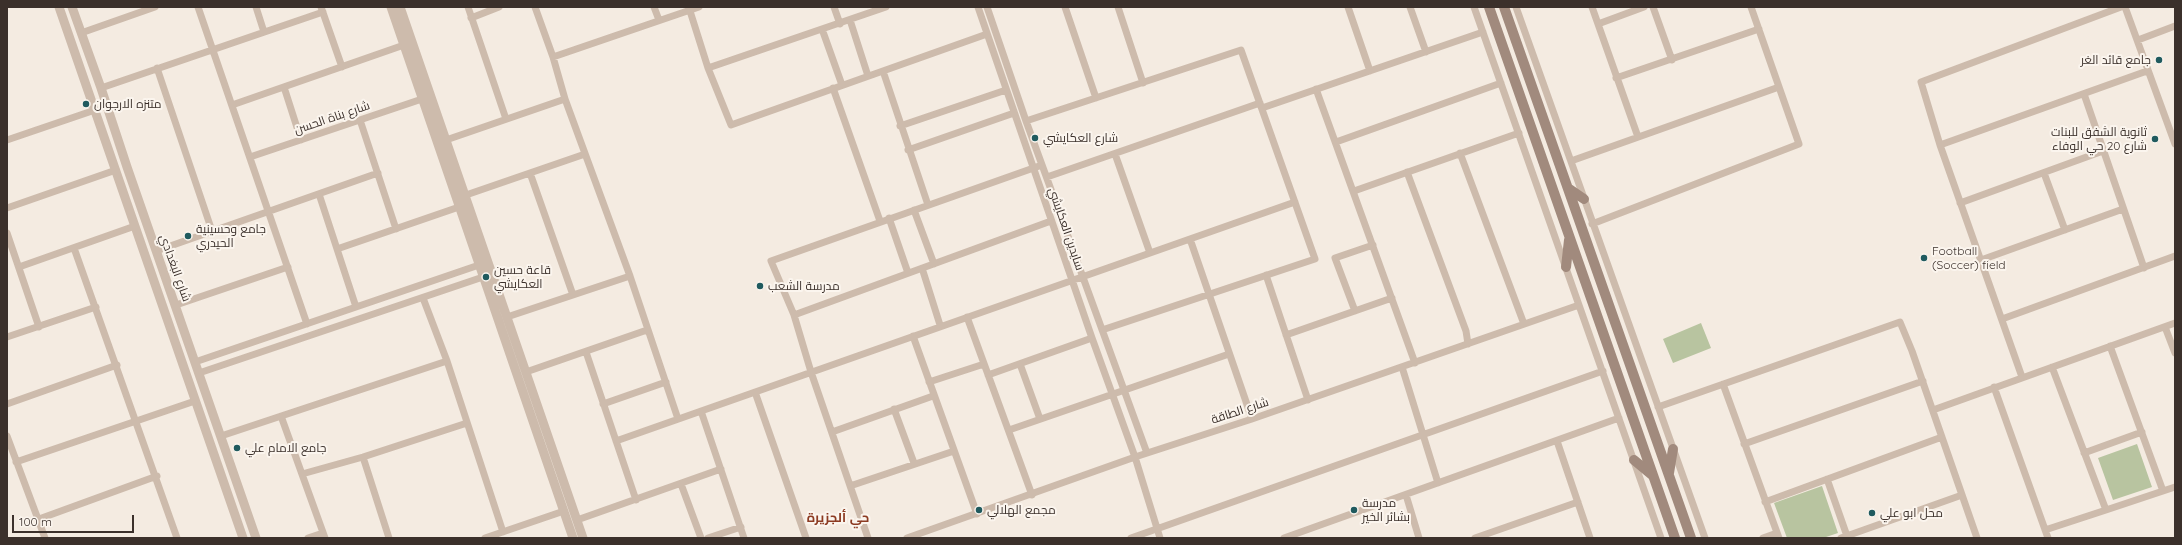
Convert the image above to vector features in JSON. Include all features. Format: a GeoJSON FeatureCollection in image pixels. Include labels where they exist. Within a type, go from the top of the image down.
{"type":"FeatureCollection","features":[{"type":"Feature","properties":{"kind":"main road"},"geometry":{"type":"LineString","coordinates":[[1489,7],[1675,538]]}},
{"type":"Feature","properties":{"kind":"main road"},"geometry":{"type":"LineString","coordinates":[[1504,7],[1691,538]]}},
{"type":"Feature","properties":{"kind":"main road"},"geometry":{"type":"LineString","coordinates":[[1568,188],[1584,198]]}},
{"type":"Feature","properties":{"kind":"main road"},"geometry":{"type":"LineString","coordinates":[[1566,267],[1570,236]]}},
{"type":"Feature","properties":{"kind":"main road"},"geometry":{"type":"LineString","coordinates":[[1668,475],[1673,449]]}},
{"type":"Feature","properties":{"kind":"main road"},"geometry":{"type":"LineString","coordinates":[[1634,460],[1653,475]]}},
{"type":"Feature","properties":{"kind":"street","name":"شارع البغدادي"},"geometry":{"type":"LineString","coordinates":[[59,7],[243,538]]}},
{"type":"Feature","properties":{"kind":"street","name":"شارع البغدادي"},"geometry":{"type":"LineString","coordinates":[[72,7],[256,538]]}},
{"type":"Feature","properties":{"kind":"street"},"geometry":{"type":"LineString","coordinates":[[81,33],[155,7]]}},
{"type":"Feature","properties":{"kind":"street"},"geometry":{"type":"LineString","coordinates":[[198,7],[307,324]]}},
{"type":"Feature","properties":{"kind":"street"},"geometry":{"type":"LineString","coordinates":[[256,7],[264,32]]}},
{"type":"Feature","properties":{"kind":"street"},"geometry":{"type":"LineString","coordinates":[[390,7],[404,45],[418,73]]}},
{"type":"Feature","properties":{"kind":"street"},"geometry":{"type":"LineString","coordinates":[[400,7],[418,73],[446,140],[466,196],[583,538]]}},
{"type":"Feature","properties":{"kind":"street"},"geometry":{"type":"LineString","coordinates":[[468,7],[506,119]]}},
{"type":"Feature","properties":{"kind":"street"},"geometry":{"type":"LineString","coordinates":[[471,18],[499,7]]}},
{"type":"Feature","properties":{"kind":"street"},"geometry":{"type":"LineString","coordinates":[[535,7],[553,57],[565,98],[630,276],[678,419]]}},
{"type":"Feature","properties":{"kind":"street"},"geometry":{"type":"LineString","coordinates":[[654,7],[659,20]]}},
{"type":"Feature","properties":{"kind":"street"},"geometry":{"type":"LineString","coordinates":[[553,57],[700,7]]}},
{"type":"Feature","properties":{"kind":"street"},"geometry":{"type":"LineString","coordinates":[[834,7],[840,24]]}},
{"type":"Feature","properties":{"kind":"street"},"geometry":{"type":"LineString","coordinates":[[708,68],[886,7]]}},
{"type":"Feature","properties":{"kind":"street","name":"سايدين العكايشي"},"geometry":{"type":"LineString","coordinates":[[978,7],[1051,221],[1135,457],[1160,538]]}},
{"type":"Feature","properties":{"kind":"street","name":"سايدين العكايشي"},"geometry":{"type":"LineString","coordinates":[[987,7],[1026,121],[1147,453]]}},
{"type":"Feature","properties":{"kind":"street"},"geometry":{"type":"LineString","coordinates":[[1065,7],[1096,98]]}},
{"type":"Feature","properties":{"kind":"street"},"geometry":{"type":"LineString","coordinates":[[1118,7],[1143,83]]}},
{"type":"Feature","properties":{"kind":"street"},"geometry":{"type":"LineString","coordinates":[[1348,7],[1370,71]]}},
{"type":"Feature","properties":{"kind":"street"},"geometry":{"type":"LineString","coordinates":[[1410,7],[1426,52]]}},
{"type":"Feature","properties":{"kind":"street"},"geometry":{"type":"LineString","coordinates":[[1474,7],[1661,538]]}},
{"type":"Feature","properties":{"kind":"street"},"geometry":{"type":"LineString","coordinates":[[1516,7],[1704,538]]}},
{"type":"Feature","properties":{"kind":"street"},"geometry":{"type":"LineString","coordinates":[[1592,7],[1638,137]]}},
{"type":"Feature","properties":{"kind":"street"},"geometry":{"type":"LineString","coordinates":[[1598,24],[1644,7]]}},
{"type":"Feature","properties":{"kind":"street"},"geometry":{"type":"LineString","coordinates":[[1653,7],[1672,60]]}},
{"type":"Feature","properties":{"kind":"street"},"geometry":{"type":"LineString","coordinates":[[1592,224],[1799,144],[1751,7]]}},
{"type":"Feature","properties":{"kind":"street"},"geometry":{"type":"LineString","coordinates":[[2022,377],[1960,203],[1920,82],[2121,7]]}},
{"type":"Feature","properties":{"kind":"street"},"geometry":{"type":"LineString","coordinates":[[2125,7],[2138,40],[2147,71],[2175,144]]}},
{"type":"Feature","properties":{"kind":"street"},"geometry":{"type":"LineString","coordinates":[[101,88],[264,32],[322,10],[342,67]]}},
{"type":"Feature","properties":{"kind":"street"},"geometry":{"type":"LineString","coordinates":[[690,11],[708,68],[731,125],[987,34]]}},
{"type":"Feature","properties":{"kind":"street"},"geometry":{"type":"LineString","coordinates":[[850,20],[868,76]]}},
{"type":"Feature","properties":{"kind":"street"},"geometry":{"type":"LineString","coordinates":[[2138,40],[2175,26]]}},
{"type":"Feature","properties":{"kind":"street"},"geometry":{"type":"LineString","coordinates":[[822,29],[842,85]]}},
{"type":"Feature","properties":{"kind":"street"},"geometry":{"type":"LineString","coordinates":[[1616,78],[1759,29]]}},
{"type":"Feature","properties":{"kind":"street"},"geometry":{"type":"LineString","coordinates":[[1047,177],[1316,89],[1483,32]]}},
{"type":"Feature","properties":{"kind":"street"},"geometry":{"type":"LineString","coordinates":[[232,105],[404,45]]}},
{"type":"Feature","properties":{"kind":"street"},"geometry":{"type":"LineString","coordinates":[[993,51],[1001,47]]}},
{"type":"Feature","properties":{"kind":"street"},"geometry":{"type":"LineString","coordinates":[[1026,121],[1241,50],[1315,259],[1102,330]]}},
{"type":"Feature","properties":{"kind":"street"},"geometry":{"type":"LineString","coordinates":[[157,68],[212,231]]}},
{"type":"Feature","properties":{"kind":"street"},"geometry":{"type":"LineString","coordinates":[[883,71],[908,150],[928,205]]}},
{"type":"Feature","properties":{"kind":"street"},"geometry":{"type":"LineString","coordinates":[[1940,145],[2147,71]]}},
{"type":"Feature","properties":{"kind":"street"},"geometry":{"type":"LineString","coordinates":[[1336,142],[1501,83]]}},
{"type":"Feature","properties":{"kind":"street"},"geometry":{"type":"LineString","coordinates":[[284,87],[301,140]]}},
{"type":"Feature","properties":{"kind":"street"},"geometry":{"type":"LineString","coordinates":[[423,87],[422,99],[573,538]]}},
{"type":"Feature","properties":{"kind":"street"},"geometry":{"type":"LineString","coordinates":[[1571,161],[1779,87]]}},
{"type":"Feature","properties":{"kind":"street"},"geometry":{"type":"LineString","coordinates":[[833,88],[880,221]]}},
{"type":"Feature","properties":{"kind":"street"},"geometry":{"type":"LineString","coordinates":[[1316,89],[1415,363]]}},
{"type":"Feature","properties":{"kind":"street"},"geometry":{"type":"LineString","coordinates":[[900,126],[1006,90]]}},
{"type":"Feature","properties":{"kind":"street"},"geometry":{"type":"LineString","coordinates":[[2084,94],[2144,268]]}},
{"type":"Feature","properties":{"kind":"street"},"geometry":{"type":"LineString","coordinates":[[446,140],[565,98]]}},
{"type":"Feature","properties":{"kind":"street","name":"شارع بناة الحسن"},"geometry":{"type":"LineString","coordinates":[[250,157],[422,99]]}},
{"type":"Feature","properties":{"kind":"street"},"geometry":{"type":"LineString","coordinates":[[7,140],[95,110]]}},
{"type":"Feature","properties":{"kind":"street"},"geometry":{"type":"LineString","coordinates":[[908,150],[1014,113]]}},
{"type":"Feature","properties":{"kind":"street"},"geometry":{"type":"LineString","coordinates":[[360,120],[396,229]]}},
{"type":"Feature","properties":{"kind":"street"},"geometry":{"type":"LineString","coordinates":[[1354,191],[1519,133]]}},
{"type":"Feature","properties":{"kind":"street"},"geometry":{"type":"LineString","coordinates":[[1960,203],[2103,151]]}},
{"type":"Feature","properties":{"kind":"street"},"geometry":{"type":"LineString","coordinates":[[1460,153],[1524,324]]}},
{"type":"Feature","properties":{"kind":"street"},"geometry":{"type":"LineString","coordinates":[[466,196],[585,154]]}},
{"type":"Feature","properties":{"kind":"street"},"geometry":{"type":"LineString","coordinates":[[1115,154],[1150,253]]}},
{"type":"Feature","properties":{"kind":"street"},"geometry":{"type":"LineString","coordinates":[[868,538],[811,372],[794,315],[771,261],[880,221],[1042,165]]}},
{"type":"Feature","properties":{"kind":"street"},"geometry":{"type":"LineString","coordinates":[[7,208],[116,170]]}},
{"type":"Feature","properties":{"kind":"street"},"geometry":{"type":"LineString","coordinates":[[1407,172],[1466,332],[1468,344]]}},
{"type":"Feature","properties":{"kind":"street"},"geometry":{"type":"LineString","coordinates":[[156,251],[378,173]]}},
{"type":"Feature","properties":{"kind":"street"},"geometry":{"type":"LineString","coordinates":[[530,173],[573,295]]}},
{"type":"Feature","properties":{"kind":"street"},"geometry":{"type":"LineString","coordinates":[[2044,173],[2065,230]]}},
{"type":"Feature","properties":{"kind":"street"},"geometry":{"type":"LineString","coordinates":[[122,189],[130,190],[133,184]]}},
{"type":"Feature","properties":{"kind":"street"},"geometry":{"type":"LineString","coordinates":[[319,194],[356,307]]}},
{"type":"Feature","properties":{"kind":"street"},"geometry":{"type":"LineString","coordinates":[[616,441],[913,336],[940,325],[967,317],[1296,202]]}},
{"type":"Feature","properties":{"kind":"street"},"geometry":{"type":"LineString","coordinates":[[129,209],[134,204],[141,206]]}},
{"type":"Feature","properties":{"kind":"street"},"geometry":{"type":"LineString","coordinates":[[337,249],[460,207]]}},
{"type":"Feature","properties":{"kind":"street"},"geometry":{"type":"LineString","coordinates":[[1981,260],[2123,209]]}},
{"type":"Feature","properties":{"kind":"street"},"geometry":{"type":"LineString","coordinates":[[914,210],[934,264]]}},
{"type":"Feature","properties":{"kind":"street"},"geometry":{"type":"LineString","coordinates":[[889,218],[908,273]]}},
{"type":"Feature","properties":{"kind":"street"},"geometry":{"type":"LineString","coordinates":[[794,315],[1051,221]]}},
{"type":"Feature","properties":{"kind":"street"},"geometry":{"type":"LineString","coordinates":[[19,267],[135,226]]}},
{"type":"Feature","properties":{"kind":"street"},"geometry":{"type":"LineString","coordinates":[[7,233],[39,327]]}},
{"type":"Feature","properties":{"kind":"street"},"geometry":{"type":"LineString","coordinates":[[1190,239],[1252,419]]}},
{"type":"Feature","properties":{"kind":"street"},"geometry":{"type":"LineString","coordinates":[[1355,311],[1335,258],[1373,245]]}},
{"type":"Feature","properties":{"kind":"street"},"geometry":{"type":"LineString","coordinates":[[74,248],[157,476],[177,538]]}},
{"type":"Feature","properties":{"kind":"street"},"geometry":{"type":"LineString","coordinates":[[2002,320],[2175,256]]}},
{"type":"Feature","properties":{"kind":"street"},"geometry":{"type":"LineString","coordinates":[[195,362],[479,265]]}},
{"type":"Feature","properties":{"kind":"street"},"geometry":{"type":"LineString","coordinates":[[176,305],[288,267]]}},
{"type":"Feature","properties":{"kind":"street"},"geometry":{"type":"LineString","coordinates":[[922,268],[940,325]]}},
{"type":"Feature","properties":{"kind":"street"},"geometry":{"type":"LineString","coordinates":[[1266,275],[1308,400]]}},
{"type":"Feature","properties":{"kind":"street"},"geometry":{"type":"LineString","coordinates":[[507,317],[630,276]]}},
{"type":"Feature","properties":{"kind":"street"},"geometry":{"type":"LineString","coordinates":[[199,373],[483,277]]}},
{"type":"Feature","properties":{"kind":"street"},"geometry":{"type":"LineString","coordinates":[[423,298],[447,361],[502,532]]}},
{"type":"Feature","properties":{"kind":"street"},"geometry":{"type":"LineString","coordinates":[[1286,335],[1392,298]]}},
{"type":"Feature","properties":{"kind":"street","name":"شارع الطاقة"},"geometry":{"type":"LineString","coordinates":[[907,538],[1032,495],[1135,457],[1308,400],[1579,305]]}},
{"type":"Feature","properties":{"kind":"street"},"geometry":{"type":"LineString","coordinates":[[7,337],[96,307]]}},
{"type":"Feature","properties":{"kind":"street"},"geometry":{"type":"LineString","coordinates":[[967,317],[1032,495]]}},
{"type":"Feature","properties":{"kind":"street"},"geometry":{"type":"LineString","coordinates":[[1658,407],[1900,322],[1933,410],[1977,538]]}},
{"type":"Feature","properties":{"kind":"street"},"geometry":{"type":"LineString","coordinates":[[1933,410],[2175,323]]}},
{"type":"Feature","properties":{"kind":"street"},"geometry":{"type":"LineString","coordinates":[[2165,327],[2175,353]]}},
{"type":"Feature","properties":{"kind":"street"},"geometry":{"type":"LineString","coordinates":[[526,372],[647,330]]}},
{"type":"Feature","properties":{"kind":"street"},"geometry":{"type":"LineString","coordinates":[[913,336],[933,396],[977,514]]}},
{"type":"Feature","properties":{"kind":"street"},"geometry":{"type":"LineString","coordinates":[[988,375],[1092,338]]}},
{"type":"Feature","properties":{"kind":"street"},"geometry":{"type":"LineString","coordinates":[[2110,346],[2163,491]]}},
{"type":"Feature","properties":{"kind":"street"},"geometry":{"type":"LineString","coordinates":[[586,352],[636,500]]}},
{"type":"Feature","properties":{"kind":"street"},"geometry":{"type":"LineString","coordinates":[[1009,430],[1229,354]]}},
{"type":"Feature","properties":{"kind":"street"},"geometry":{"type":"LineString","coordinates":[[221,436],[447,361]]}},
{"type":"Feature","properties":{"kind":"street"},"geometry":{"type":"LineString","coordinates":[[929,382],[984,364]]}},
{"type":"Feature","properties":{"kind":"street"},"geometry":{"type":"LineString","coordinates":[[1020,364],[1040,419]]}},
{"type":"Feature","properties":{"kind":"street"},"geometry":{"type":"LineString","coordinates":[[7,404],[117,365]]}},
{"type":"Feature","properties":{"kind":"street"},"geometry":{"type":"LineString","coordinates":[[1402,367],[1438,483]]}},
{"type":"Feature","properties":{"kind":"street"},"geometry":{"type":"LineString","coordinates":[[2052,367],[2106,510]]}},
{"type":"Feature","properties":{"kind":"street"},"geometry":{"type":"LineString","coordinates":[[1131,538],[1603,371]]}},
{"type":"Feature","properties":{"kind":"street"},"geometry":{"type":"LineString","coordinates":[[1744,444],[1922,381]]}},
{"type":"Feature","properties":{"kind":"street"},"geometry":{"type":"LineString","coordinates":[[603,404],[666,382]]}},
{"type":"Feature","properties":{"kind":"street"},"geometry":{"type":"LineString","coordinates":[[1723,384],[1778,535],[1763,538]]}},
{"type":"Feature","properties":{"kind":"street"},"geometry":{"type":"LineString","coordinates":[[1994,387],[2048,538]]}},
{"type":"Feature","properties":{"kind":"street"},"geometry":{"type":"LineString","coordinates":[[755,392],[806,538]]}},
{"type":"Feature","properties":{"kind":"street"},"geometry":{"type":"LineString","coordinates":[[525,399],[531,400],[535,396]]}},
{"type":"Feature","properties":{"kind":"street"},"geometry":{"type":"LineString","coordinates":[[832,432],[933,396]]}},
{"type":"Feature","properties":{"kind":"street"},"geometry":{"type":"LineString","coordinates":[[16,462],[196,400]]}},
{"type":"Feature","properties":{"kind":"street"},"geometry":{"type":"LineString","coordinates":[[529,412],[534,408],[539,409]]}},
{"type":"Feature","properties":{"kind":"street"},"geometry":{"type":"LineString","coordinates":[[894,409],[914,463]]}},
{"type":"Feature","properties":{"kind":"street"},"geometry":{"type":"LineString","coordinates":[[701,411],[744,538]]}},
{"type":"Feature","properties":{"kind":"street"},"geometry":{"type":"LineString","coordinates":[[281,416],[324,535],[308,538]]}},
{"type":"Feature","properties":{"kind":"street"},"geometry":{"type":"LineString","coordinates":[[1284,538],[1619,418]]}},
{"type":"Feature","properties":{"kind":"street"},"geometry":{"type":"LineString","coordinates":[[302,474],[363,457],[467,423]]}},
{"type":"Feature","properties":{"kind":"street"},"geometry":{"type":"LineString","coordinates":[[2084,453],[2142,432]]}},
{"type":"Feature","properties":{"kind":"street"},"geometry":{"type":"LineString","coordinates":[[7,436],[45,538]]}},
{"type":"Feature","properties":{"kind":"street"},"geometry":{"type":"LineString","coordinates":[[1765,502],[1942,437]]}},
{"type":"Feature","properties":{"kind":"street"},"geometry":{"type":"LineString","coordinates":[[1557,441],[1590,538]]}},
{"type":"Feature","properties":{"kind":"street"},"geometry":{"type":"LineString","coordinates":[[850,486],[914,463],[954,451]]}},
{"type":"Feature","properties":{"kind":"street"},"geometry":{"type":"LineString","coordinates":[[363,457],[389,538]]}},
{"type":"Feature","properties":{"kind":"street"},"geometry":{"type":"LineString","coordinates":[[577,520],[721,469]]}},
{"type":"Feature","properties":{"kind":"street"},"geometry":{"type":"LineString","coordinates":[[39,519],[157,476]]}},
{"type":"Feature","properties":{"kind":"street"},"geometry":{"type":"LineString","coordinates":[[1827,479],[1844,537],[1962,495]]}},
{"type":"Feature","properties":{"kind":"street"},"geometry":{"type":"LineString","coordinates":[[681,484],[701,538]]}},
{"type":"Feature","properties":{"kind":"street"},"geometry":{"type":"LineString","coordinates":[[2045,530],[2175,487]]}},
{"type":"Feature","properties":{"kind":"street"},"geometry":{"type":"LineString","coordinates":[[1406,495],[1419,538]]}},
{"type":"Feature","properties":{"kind":"street"},"geometry":{"type":"LineString","coordinates":[[1475,538],[1578,502]]}},
{"type":"Feature","properties":{"kind":"street"},"geometry":{"type":"LineString","coordinates":[[485,538],[564,511]]}},
{"type":"Feature","properties":{"kind":"street"},"geometry":{"type":"LineString","coordinates":[[708,538],[741,526]]}},
{"type":"Feature","properties":{"kind":"green space"},"geometry":{"type":"Polygon","coordinates":[[[1701,323],[1711,348],[1673,363],[1663,339],[1701,323]]]}},
{"type":"Feature","properties":{"kind":"green space"},"geometry":{"type":"Polygon","coordinates":[[[2137,444],[2152,487],[2113,500],[2098,458],[2137,444]]]}},
{"type":"Feature","properties":{"kind":"green space"},"geometry":{"type":"Polygon","coordinates":[[[1822,486],[1838,533],[1823,538],[1787,538],[1774,503],[1822,486]]]}},
{"type":"Feature","properties":{"kind":"place","name":"جامع قائد الغر"},"geometry":{"type":"Point","coordinates":[2159,60]}},
{"type":"Feature","properties":{"kind":"place","name":"متنزه الارجوان"},"geometry":{"type":"Point","coordinates":[86,104]}},
{"type":"Feature","properties":{"kind":"place","name":"شارع العكايشي"},"geometry":{"type":"Point","coordinates":[1035,138]}},
{"type":"Feature","properties":{"kind":"place","name":"ثانوية الشفق للبنات شارع 20 حي الوفاء"},"geometry":{"type":"Point","coordinates":[2155,139]}},
{"type":"Feature","properties":{"kind":"place","name":"جامع وحسينية الحيدري"},"geometry":{"type":"Point","coordinates":[188,236]}},
{"type":"Feature","properties":{"kind":"place","name":"Football (Soccer) field"},"geometry":{"type":"Point","coordinates":[1924,258]}},
{"type":"Feature","properties":{"kind":"place","name":"قاعة حسين العكايشي"},"geometry":{"type":"Point","coordinates":[486,277]}},
{"type":"Feature","properties":{"kind":"place","name":"مدرسة الشعب"},"geometry":{"type":"Point","coordinates":[760,286]}},
{"type":"Feature","properties":{"kind":"place","name":"جامع الامام علي"},"geometry":{"type":"Point","coordinates":[237,448]}},
{"type":"Feature","properties":{"kind":"place","name":"مجمع الهلالي"},"geometry":{"type":"Point","coordinates":[979,510]}},
{"type":"Feature","properties":{"kind":"place","name":"مدرسة بشائر الخير"},"geometry":{"type":"Point","coordinates":[1354,510]}},
{"type":"Feature","properties":{"kind":"place","name":"محل ابو علي"},"geometry":{"type":"Point","coordinates":[1872,513]}},
{"type":"Feature","properties":{"kind":"district","name":"حي ألجزيرة"},"geometry":{"type":"Point","coordinates":[838,518]}}]}
